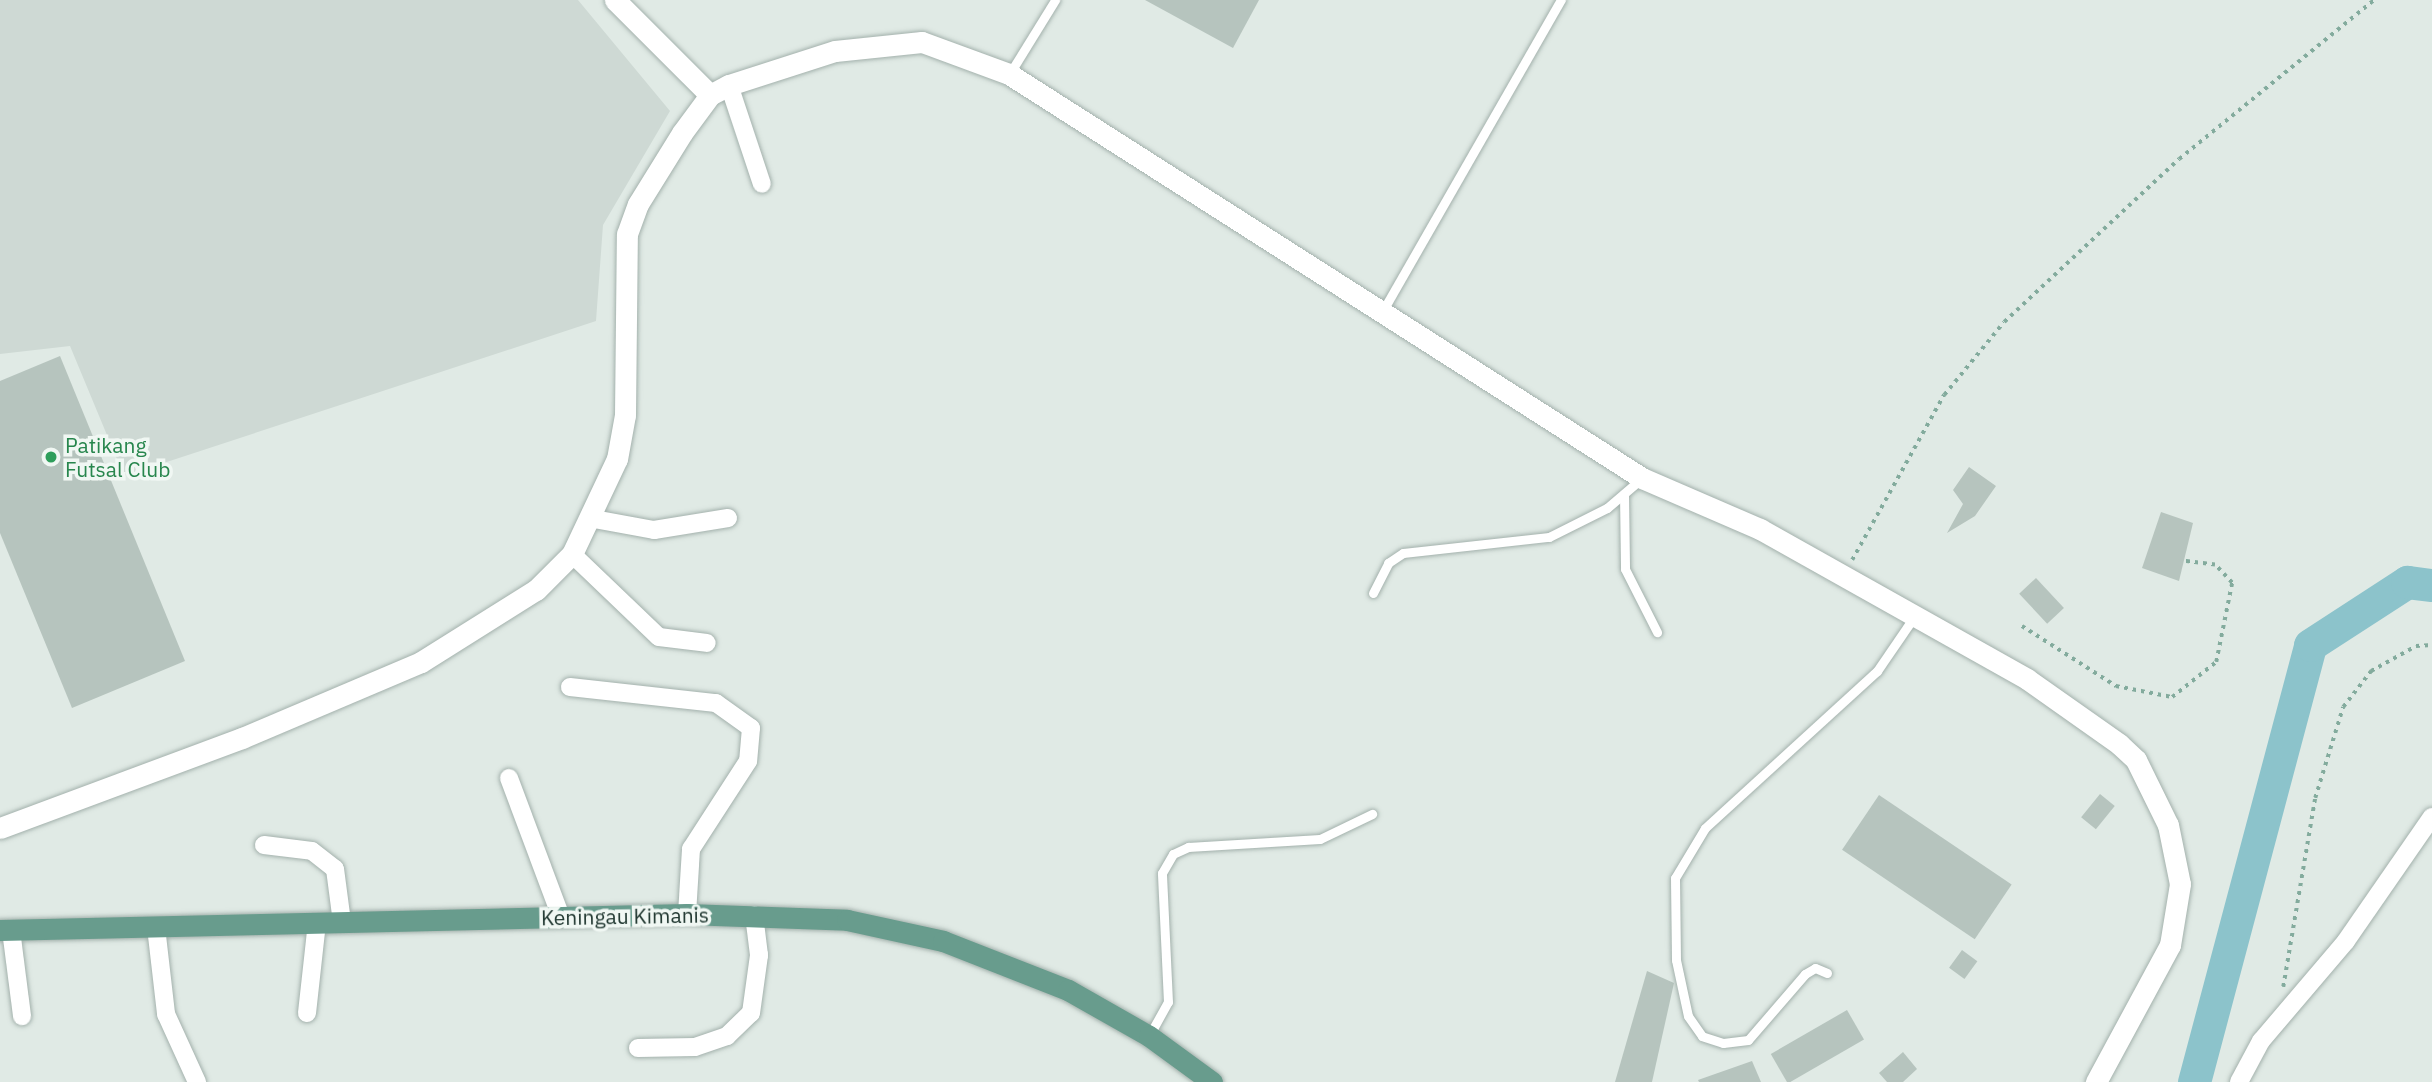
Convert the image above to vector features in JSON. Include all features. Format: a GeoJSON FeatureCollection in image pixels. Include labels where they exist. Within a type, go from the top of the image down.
{"type":"FeatureCollection","features":[{"type":"Feature","properties":{"kind":"main road","name":"Keningau Kimanis"},"geometry":{"type":"LineString","coordinates":[[6,930],[687,914],[847,920],[943,941],[1068,990],[1149,1036],[1212,1082]]}},
{"type":"Feature","properties":{"kind":"street"},"geometry":{"type":"LineString","coordinates":[[615,0],[719,90],[762,184]]}},
{"type":"Feature","properties":{"kind":"street"},"geometry":{"type":"LineString","coordinates":[[0,828],[242,738],[421,662],[536,590],[572,554],[594,519],[625,415],[627,234],[653,178],[719,90],[881,42],[922,43],[1009,74],[1381,314],[1642,478],[1760,529],[2027,679],[2119,744],[2136,760],[2168,825],[2180,884],[2170,945],[2096,1082]]}},
{"type":"Feature","properties":{"kind":"street"},"geometry":{"type":"LineString","coordinates":[[594,519],[654,530],[728,518]]}},
{"type":"Feature","properties":{"kind":"street"},"geometry":{"type":"LineString","coordinates":[[572,554],[659,637],[707,643]]}},
{"type":"Feature","properties":{"kind":"street"},"geometry":{"type":"LineString","coordinates":[[570,687],[716,703],[751,728],[748,761],[691,849],[687,914]]}},
{"type":"Feature","properties":{"kind":"street"},"geometry":{"type":"LineString","coordinates":[[509,778],[561,917]]}},
{"type":"Feature","properties":{"kind":"street"},"geometry":{"type":"LineString","coordinates":[[2239,1082],[2261,1041],[2346,941],[2432,817]]}},
{"type":"Feature","properties":{"kind":"street"},"geometry":{"type":"LineString","coordinates":[[264,845],[312,851],[335,869],[342,922]]}},
{"type":"Feature","properties":{"kind":"street"},"geometry":{"type":"LineString","coordinates":[[638,1048],[695,1046],[727,1036],[751,1013],[759,955],[754,915]]}},
{"type":"Feature","properties":{"kind":"street"},"geometry":{"type":"LineString","coordinates":[[307,1013],[317,923]]}},
{"type":"Feature","properties":{"kind":"street"},"geometry":{"type":"LineString","coordinates":[[156,927],[166,1013],[197,1082]]}},
{"type":"Feature","properties":{"kind":"street"},"geometry":{"type":"LineString","coordinates":[[6,930],[22,1016]]}},
{"type":"Feature","properties":{"kind":"lane"},"geometry":{"type":"LineString","coordinates":[[1009,74],[1055,0]]}},
{"type":"Feature","properties":{"kind":"lane"},"geometry":{"type":"LineString","coordinates":[[1381,314],[1561,0]]}},
{"type":"Feature","properties":{"kind":"lane"},"geometry":{"type":"LineString","coordinates":[[1373,593],[1388,564],[1403,553],[1549,537],[1624,494],[1642,478]]}},
{"type":"Feature","properties":{"kind":"lane"},"geometry":{"type":"LineString","coordinates":[[1624,494],[1625,569],[1657,632]]}},
{"type":"Feature","properties":{"kind":"lane"},"geometry":{"type":"LineString","coordinates":[[1827,973],[1815,968],[1805,974],[1748,1040],[1723,1043],[1702,1036],[1688,1016],[1676,960],[1675,878],[1705,828],[1877,671],[1914,617]]}},
{"type":"Feature","properties":{"kind":"lane"},"geometry":{"type":"LineString","coordinates":[[1149,1036],[1168,1002],[1162,873],[1173,854],[1188,847],[1320,839],[1372,814]]}},
{"type":"Feature","properties":{"kind":"path"},"geometry":{"type":"LineString","coordinates":[[1843,577],[1944,395],[2004,322],[2179,159],[2374,0]]}},
{"type":"Feature","properties":{"kind":"path"},"geometry":{"type":"LineString","coordinates":[[2022,626],[2123,690],[2172,697],[2216,662],[2232,583],[2215,565],[2184,561]]}},
{"type":"Feature","properties":{"kind":"path"},"geometry":{"type":"LineString","coordinates":[[2282,995],[2315,798],[2343,707],[2371,671],[2416,646],[2432,645]]}},
{"type":"Feature","properties":{"kind":"shaded area"},"geometry":{"type":"Polygon","coordinates":[[[0,0],[578,0],[670,111],[603,225],[596,321],[124,476],[70,346],[0,354],[0,0]]]}},
{"type":"Feature","properties":{"kind":"building"},"geometry":{"type":"Polygon","coordinates":[[[1145,0],[1259,0],[1233,48],[1145,0]]]}},
{"type":"Feature","properties":{"kind":"building","name":"Patikang Futsal Club"},"geometry":{"type":"Polygon","coordinates":[[[60,356],[185,661],[72,708],[0,533],[0,381],[60,356]]]}},
{"type":"Feature","properties":{"kind":"building"},"geometry":{"type":"Polygon","coordinates":[[[1969,467],[1996,486],[1975,516],[1947,533],[1963,504],[1953,490],[1969,467]]]}},
{"type":"Feature","properties":{"kind":"building"},"geometry":{"type":"Polygon","coordinates":[[[2161,512],[2193,523],[2179,581],[2142,568],[2161,512]]]}},
{"type":"Feature","properties":{"kind":"building"},"geometry":{"type":"Polygon","coordinates":[[[2036,578],[2064,608],[2047,624],[2019,594],[2036,578]]]}},
{"type":"Feature","properties":{"kind":"building"},"geometry":{"type":"Polygon","coordinates":[[[2100,794],[2115,806],[2096,829],[2081,817],[2100,794]]]}},
{"type":"Feature","properties":{"kind":"building"},"geometry":{"type":"Polygon","coordinates":[[[1879,795],[2012,884],[1975,939],[1842,850],[1879,795]]]}},
{"type":"Feature","properties":{"kind":"building"},"geometry":{"type":"Polygon","coordinates":[[[1962,950],[1977,961],[1964,979],[1949,968],[1962,950]]]}},
{"type":"Feature","properties":{"kind":"building"},"geometry":{"type":"Polygon","coordinates":[[[1647,971],[1674,983],[1652,1082],[1615,1082],[1647,971]]]}},
{"type":"Feature","properties":{"kind":"building"},"geometry":{"type":"Polygon","coordinates":[[[1847,1010],[1864,1039],[1790,1082],[1787,1082],[1771,1054],[1847,1010]]]}},
{"type":"Feature","properties":{"kind":"building"},"geometry":{"type":"Polygon","coordinates":[[[1903,1052],[1917,1069],[1903,1082],[1887,1082],[1879,1073],[1903,1052]]]}},
{"type":"Feature","properties":{"kind":"building"},"geometry":{"type":"Polygon","coordinates":[[[1752,1061],[1761,1082],[1698,1080],[1752,1061]]]}},
{"type":"Feature","properties":{"kind":"waterway"},"geometry":{"type":"LineString","coordinates":[[2194,1082],[2310,645],[2407,582],[2432,585]]}},
{"type":"Feature","properties":{"kind":"place","name":"Patikang Futsal Club"},"geometry":{"type":"Point","coordinates":[51,457]}}]}
